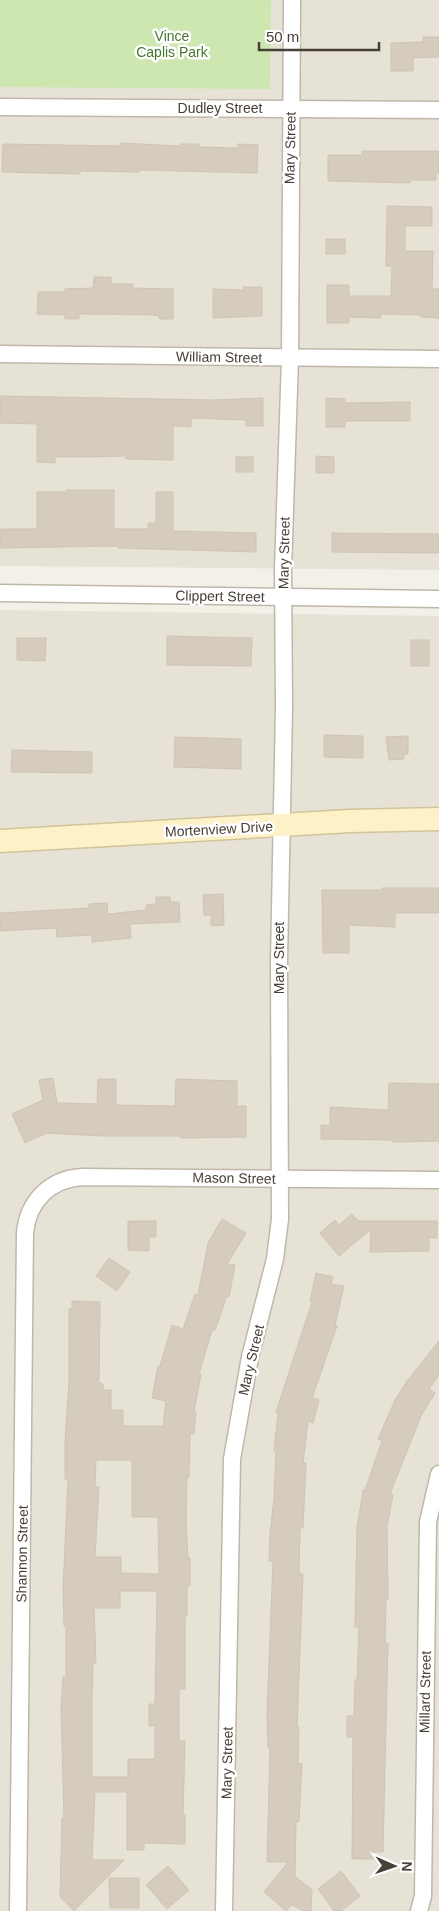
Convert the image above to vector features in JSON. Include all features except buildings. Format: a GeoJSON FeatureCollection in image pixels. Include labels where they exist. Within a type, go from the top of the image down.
{"type":"FeatureCollection","features":[{"type":"Feature","properties":{"kind":"street","name":"Mary Street"},"geometry":{"type":"LineString","coordinates":[[224,1911],[232,1459],[250,1357],[276,1259],[280,1219],[280,825],[284,707],[283,596],[290,358],[292,0]]}},
{"type":"Feature","properties":{"kind":"street","name":"Dudley Street"},"geometry":{"type":"LineString","coordinates":[[0,107],[439,110]]}},
{"type":"Feature","properties":{"kind":"street","name":"William Street"},"geometry":{"type":"LineString","coordinates":[[0,354],[439,359]]}},
{"type":"Feature","properties":{"kind":"street","name":"Clippert Street"},"geometry":{"type":"LineString","coordinates":[[0,593],[439,599]]}},
{"type":"Feature","properties":{"kind":"street","name":"Mortenview Drive"},"geometry":{"type":"LineString","coordinates":[[0,841],[280,825],[439,819]]}},
{"type":"Feature","properties":{"kind":"street","name":"Mason Street"},"geometry":{"type":"LineString","coordinates":[[37,1199],[56,1182],[82,1177],[439,1180]]}},
{"type":"Feature","properties":{"kind":"street","name":"Shannon Street"},"geometry":{"type":"LineString","coordinates":[[18,1911],[25,1233],[28,1213],[37,1199]]}},
{"type":"Feature","properties":{"kind":"street","name":"Millard Street"},"geometry":{"type":"LineString","coordinates":[[419,1911],[423,1896],[428,1522],[439,1474]]}},
{"type":"Feature","properties":{"kind":"shaded area"},"geometry":{"type":"Polygon","coordinates":[[[0,0],[439,0],[439,570],[0,566],[0,0]]]}},
{"type":"Feature","properties":{"kind":"shaded area"},"geometry":{"type":"Polygon","coordinates":[[[0,610],[439,616],[439,1911],[0,1911],[0,610]]]}},
{"type":"Feature","properties":{"kind":"green space","name":"Vince Caplis Park"},"geometry":{"type":"Polygon","coordinates":[[[0,0],[271,0],[270,89],[0,87],[0,0]]]}}]}
